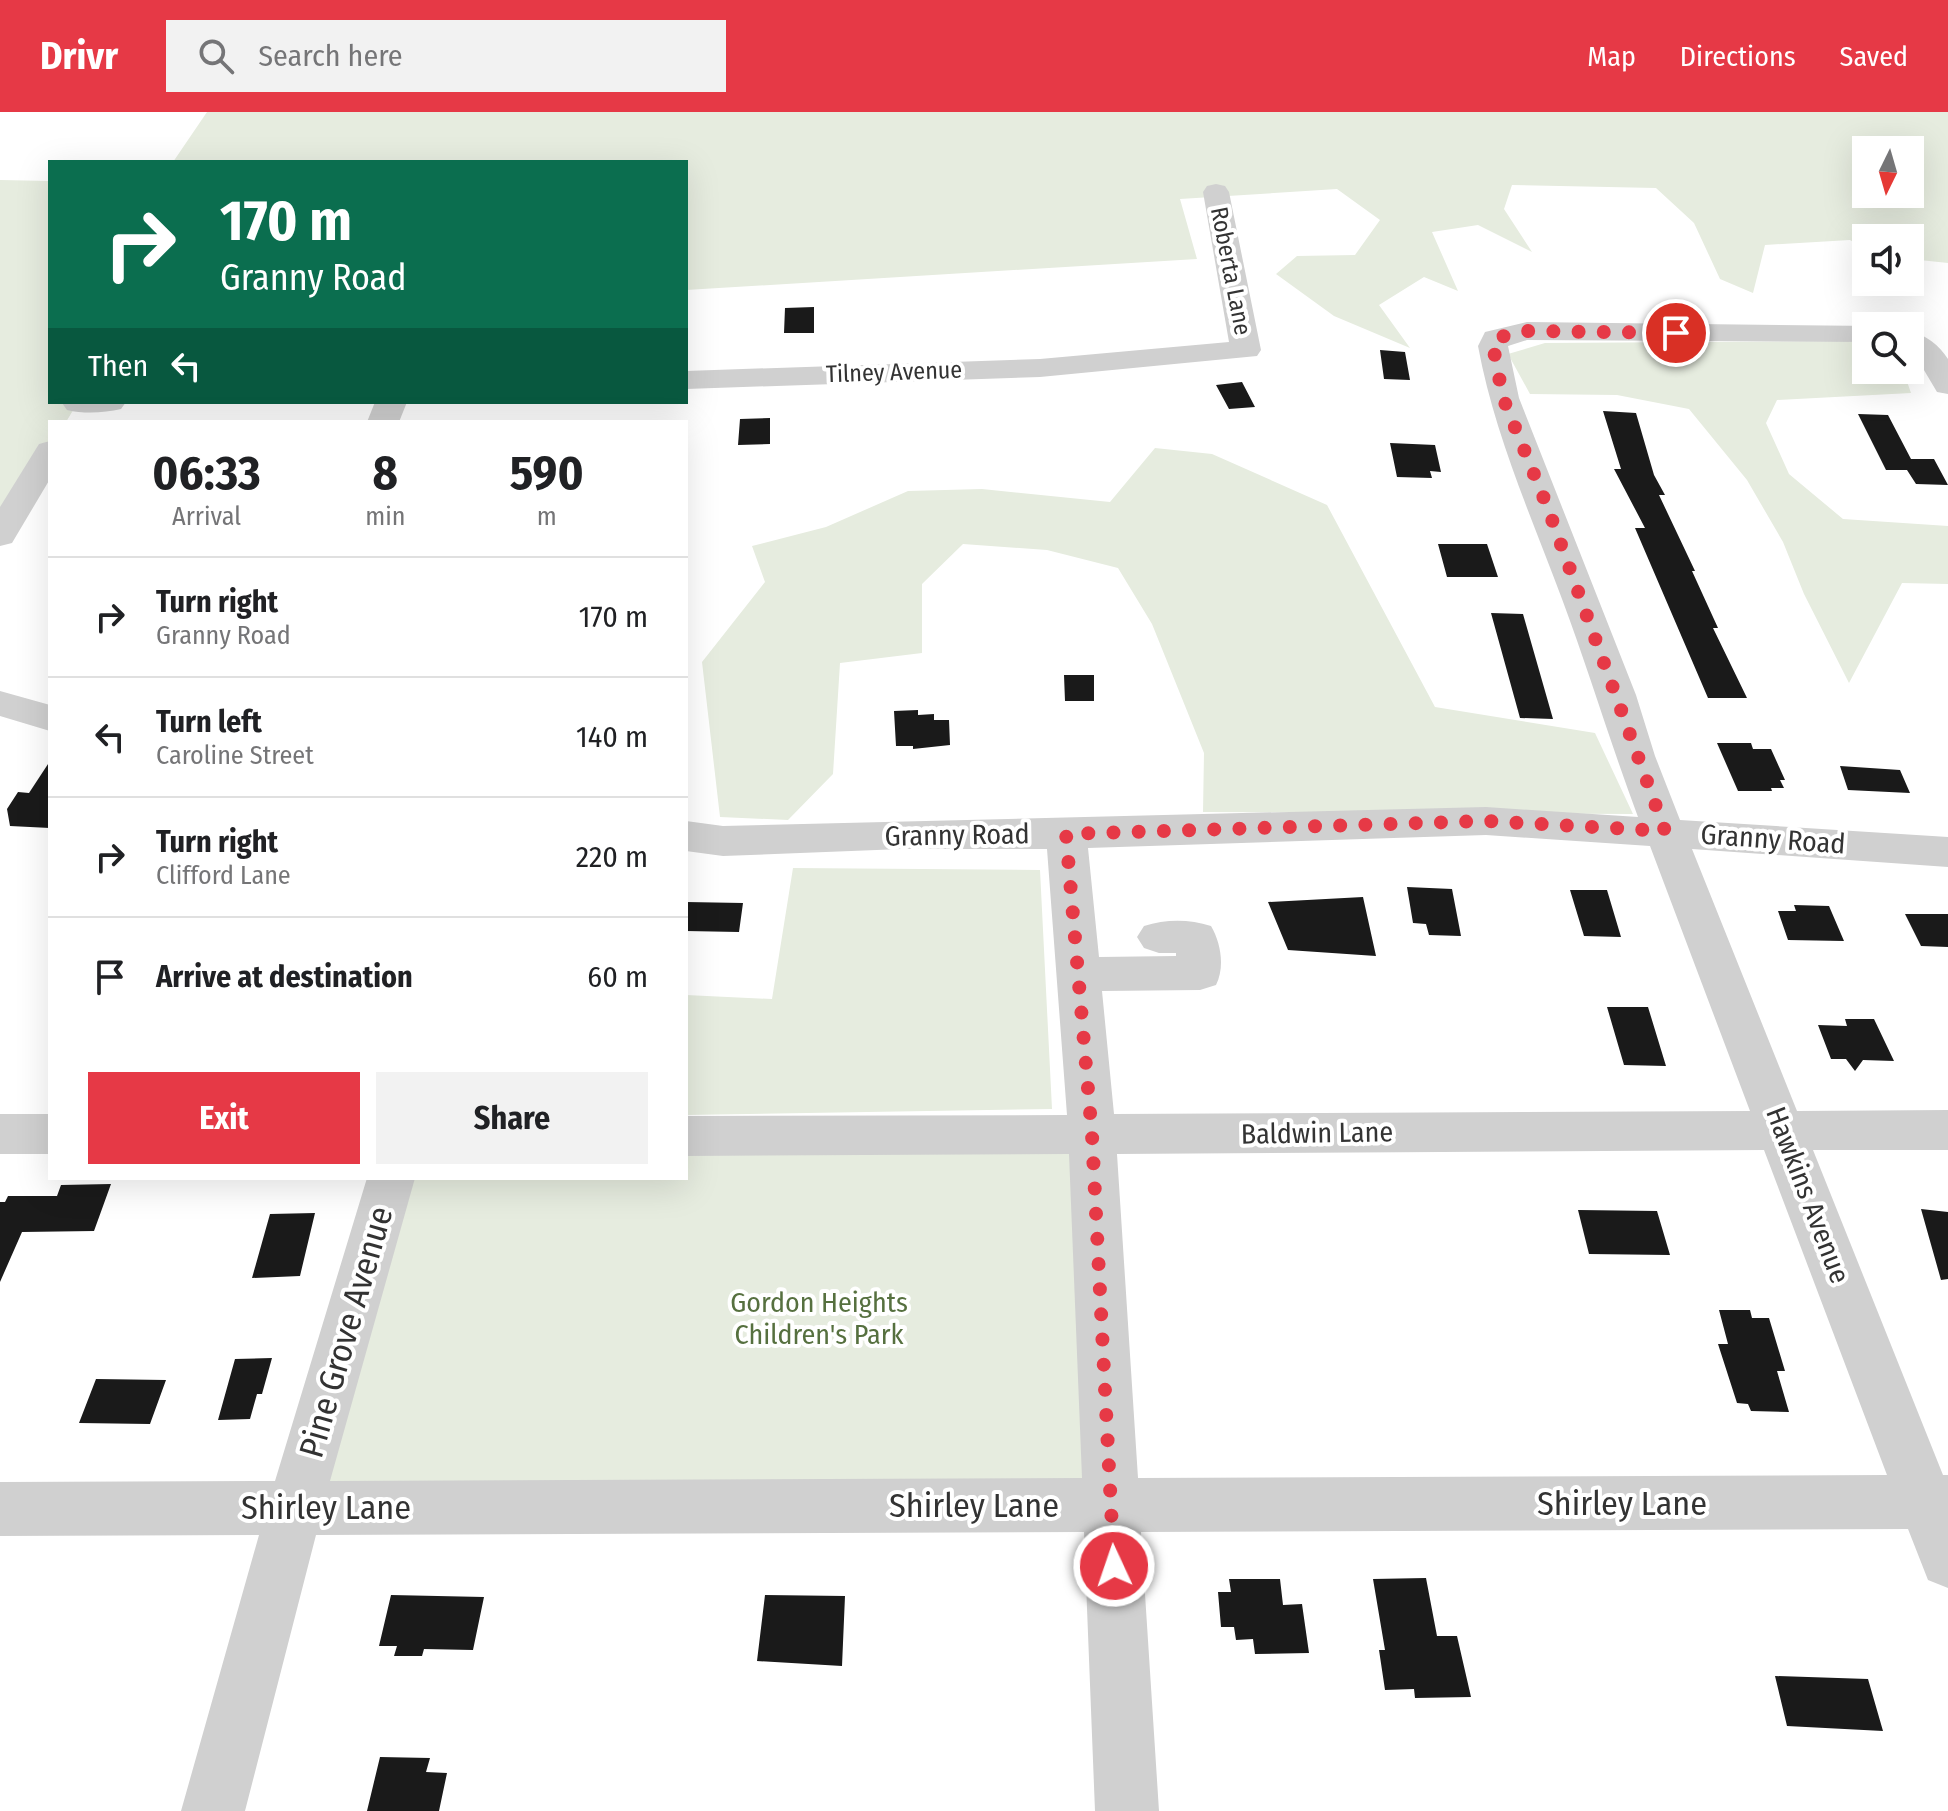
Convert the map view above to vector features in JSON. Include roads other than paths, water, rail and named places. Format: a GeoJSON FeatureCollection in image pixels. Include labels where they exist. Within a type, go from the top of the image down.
{"type":"FeatureCollection","features":[{"type":"Feature","properties":{"kind":"street","name":"Roberta Lane"},"geometry":{"type":"LineString","coordinates":[[1103,362],[1246,350],[1216,192]]}},
{"type":"Feature","properties":{"kind":"street","name":"Hawkins Avenue"},"geometry":{"type":"LineString","coordinates":[[1852,333],[1527,331],[1496,338],[1493,346],[1496,371],[1617,695],[1635,756],[1782,1129],[1937,1502],[1948,1560]]}},
{"type":"Feature","properties":{"kind":"street"},"geometry":{"type":"LineString","coordinates":[[1924,350],[1930,354],[1948,385]]}},
{"type":"Feature","properties":{"kind":"street","name":"Tilney Avenue"},"geometry":{"type":"LineString","coordinates":[[688,380],[1040,368],[1103,362]]}},
{"type":"Feature","properties":{"kind":"street"},"geometry":{"type":"LineString","coordinates":[[75,409],[100,404]]}},
{"type":"Feature","properties":{"kind":"street"},"geometry":{"type":"LineString","coordinates":[[0,536],[48,454]]}},
{"type":"Feature","properties":{"kind":"street"},"geometry":{"type":"LineString","coordinates":[[0,703],[48,717]]}},
{"type":"Feature","properties":{"kind":"street","name":"Granny Road"},"geometry":{"type":"LineString","coordinates":[[688,836],[723,841],[1486,821],[1948,852]]}},
{"type":"Feature","properties":{"kind":"street"},"geometry":{"type":"LineString","coordinates":[[1066,834],[1092,1135],[1127,1811]]}},
{"type":"Feature","properties":{"kind":"street"},"geometry":{"type":"LineString","coordinates":[[1078,974],[1200,973],[1196,937],[1159,937]]}},
{"type":"Feature","properties":{"kind":"street","name":"Baldwin Lane"},"geometry":{"type":"LineString","coordinates":[[688,1136],[1948,1130]]}},
{"type":"Feature","properties":{"kind":"street"},"geometry":{"type":"LineString","coordinates":[[0,1134],[48,1134]]}},
{"type":"Feature","properties":{"kind":"street","name":"Pine Grove Avenue"},"geometry":{"type":"LineString","coordinates":[[213,1811],[295,1506],[390,1180]]}},
{"type":"Feature","properties":{"kind":"street","name":"Shirley Lane"},"geometry":{"type":"LineString","coordinates":[[0,1509],[1937,1502]]}},
{"type":"Feature","properties":{"kind":"park label","name":"Gordon Heights Children's Park"},"geometry":{"type":"Point","coordinates":[819,1318]}}]}
